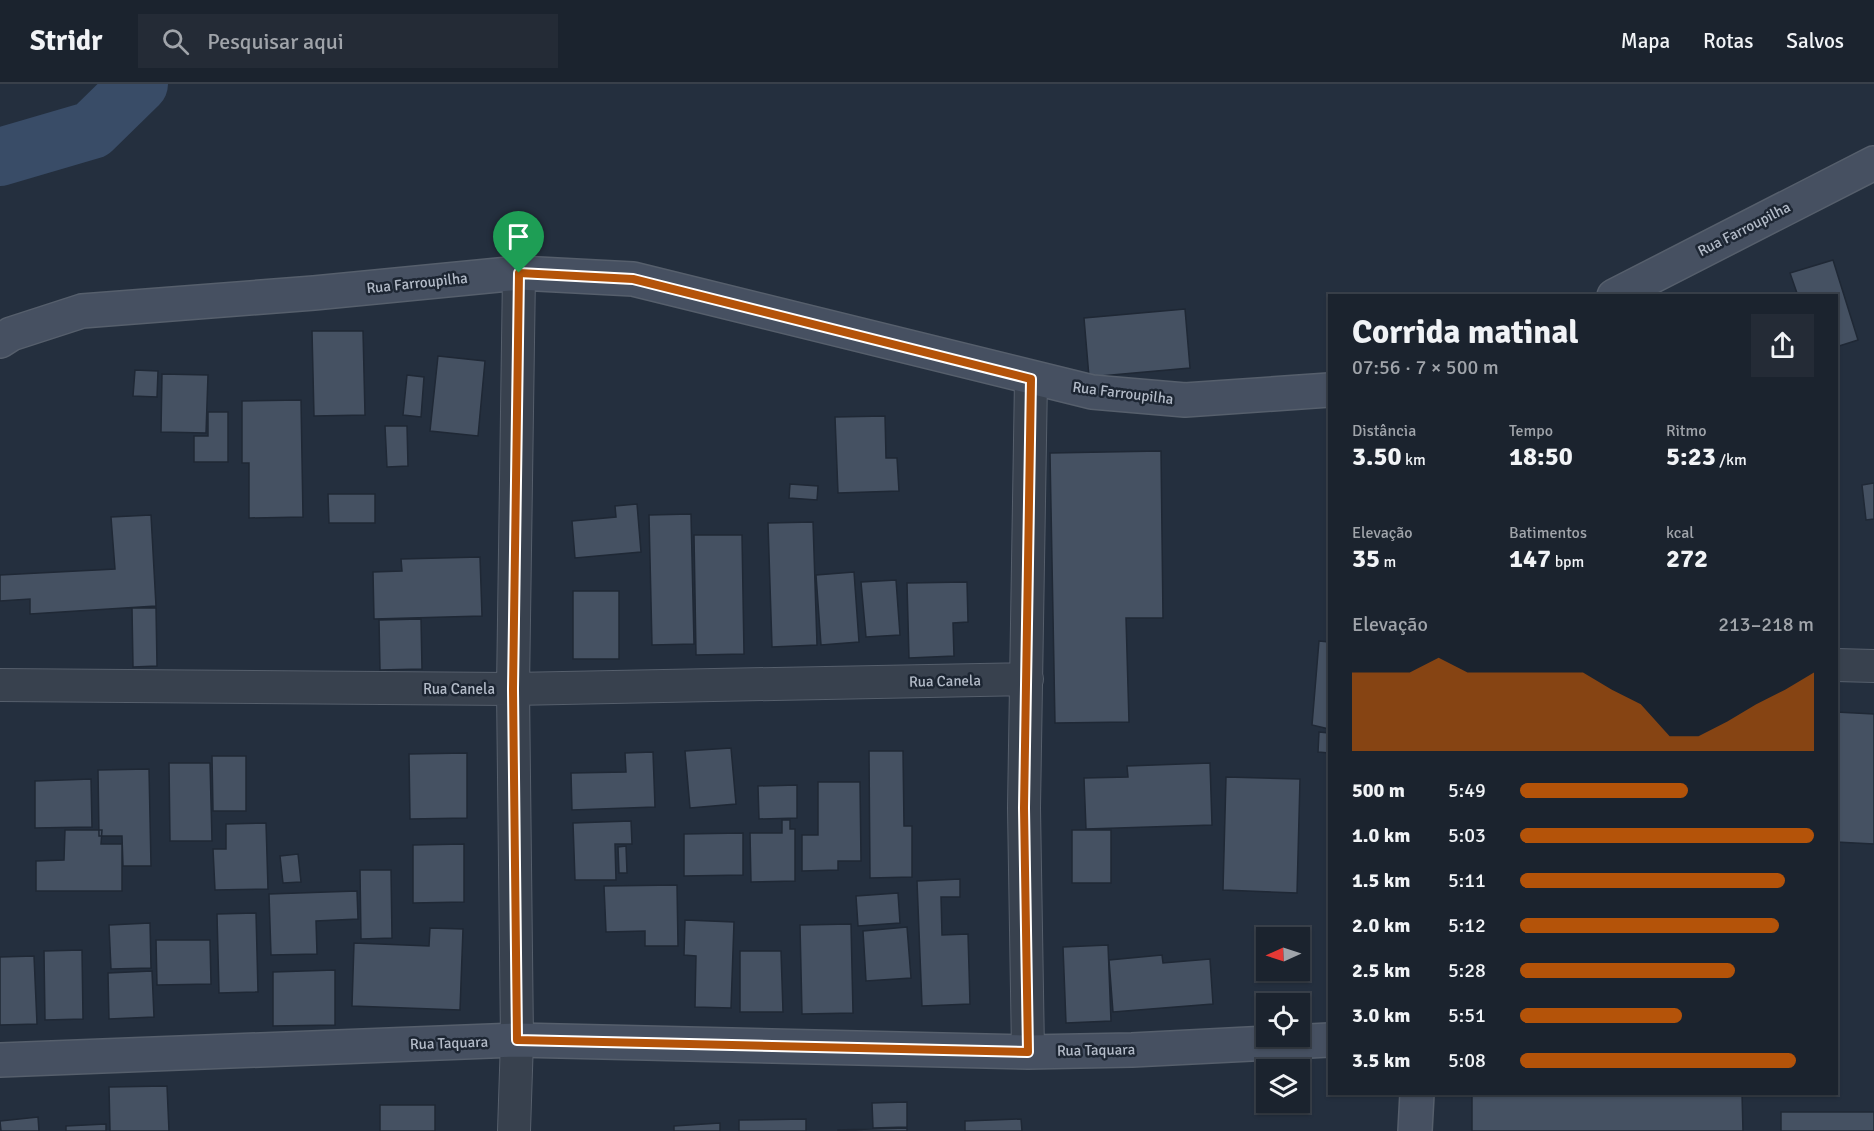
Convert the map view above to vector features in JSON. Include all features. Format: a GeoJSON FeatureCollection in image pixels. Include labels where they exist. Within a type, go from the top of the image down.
{"type":"FeatureCollection","features":[{"type":"Feature","properties":{"kind":"street","name":"Rua Farroupilha"},"geometry":{"type":"LineString","coordinates":[[1618,294],[1874,163]]}},
{"type":"Feature","properties":{"kind":"street","name":"Rua Farroupilha"},"geometry":{"type":"LineString","coordinates":[[0,341],[11,334],[82,311],[314,293],[519,273],[633,279],[1031,379],[1092,392],[1185,400],[1328,390]]}},
{"type":"Feature","properties":{"kind":"street"},"geometry":{"type":"LineString","coordinates":[[514,1131],[517,1040],[513,689],[519,273]]}},
{"type":"Feature","properties":{"kind":"street"},"geometry":{"type":"LineString","coordinates":[[1028,1052],[1024,808],[1031,379]]}},
{"type":"Feature","properties":{"kind":"street"},"geometry":{"type":"LineString","coordinates":[[1838,665],[1874,666]]}},
{"type":"Feature","properties":{"kind":"street","name":"Rua Canela"},"geometry":{"type":"LineString","coordinates":[[0,685],[513,689],[1027,680]]}},
{"type":"Feature","properties":{"kind":"street","name":"Rua Taquara"},"geometry":{"type":"LineString","coordinates":[[0,1060],[517,1040],[1028,1052],[1132,1050],[1328,1040]]}},
{"type":"Feature","properties":{"kind":"street"},"geometry":{"type":"LineString","coordinates":[[1415,1131],[1417,1095]]}},
{"type":"Feature","properties":{"kind":"building"},"geometry":{"type":"Polygon","coordinates":[[[1833,260],[1858,340],[1838,346],[1838,294],[1797,294],[1790,273],[1833,260]]]}},
{"type":"Feature","properties":{"kind":"building"},"geometry":{"type":"Polygon","coordinates":[[[1185,309],[1190,368],[1089,377],[1084,318],[1185,309]]]}},
{"type":"Feature","properties":{"kind":"building"},"geometry":{"type":"Polygon","coordinates":[[[312,331],[363,331],[365,415],[314,416],[312,331]]]}},
{"type":"Feature","properties":{"kind":"building"},"geometry":{"type":"Polygon","coordinates":[[[438,356],[485,361],[478,436],[430,431],[438,356]]]}},
{"type":"Feature","properties":{"kind":"building"},"geometry":{"type":"Polygon","coordinates":[[[135,370],[158,371],[157,397],[133,396],[135,370]]]}},
{"type":"Feature","properties":{"kind":"building"},"geometry":{"type":"Polygon","coordinates":[[[162,374],[208,375],[206,433],[161,432],[162,374]]]}},
{"type":"Feature","properties":{"kind":"building"},"geometry":{"type":"Polygon","coordinates":[[[407,375],[424,377],[421,417],[403,415],[407,375]]]}},
{"type":"Feature","properties":{"kind":"building"},"geometry":{"type":"Polygon","coordinates":[[[301,400],[303,517],[249,518],[249,463],[242,463],[242,401],[301,400]]]}},
{"type":"Feature","properties":{"kind":"building"},"geometry":{"type":"Polygon","coordinates":[[[208,412],[228,412],[228,462],[194,462],[194,436],[208,436],[208,412]]]}},
{"type":"Feature","properties":{"kind":"building"},"geometry":{"type":"Polygon","coordinates":[[[885,416],[886,458],[897,458],[899,491],[838,493],[835,417],[885,416]]]}},
{"type":"Feature","properties":{"kind":"building"},"geometry":{"type":"Polygon","coordinates":[[[385,426],[407,426],[408,466],[387,467],[385,426]]]}},
{"type":"Feature","properties":{"kind":"building"},"geometry":{"type":"Polygon","coordinates":[[[1161,451],[1163,618],[1126,618],[1129,722],[1055,723],[1050,453],[1161,451]]]}},
{"type":"Feature","properties":{"kind":"building"},"geometry":{"type":"Polygon","coordinates":[[[1874,483],[1874,519],[1866,520],[1862,485],[1874,483]]]}},
{"type":"Feature","properties":{"kind":"building"},"geometry":{"type":"Polygon","coordinates":[[[790,484],[818,486],[817,500],[789,498],[790,484]]]}},
{"type":"Feature","properties":{"kind":"building"},"geometry":{"type":"Polygon","coordinates":[[[328,494],[375,494],[375,523],[329,523],[328,494]]]}},
{"type":"Feature","properties":{"kind":"building"},"geometry":{"type":"Polygon","coordinates":[[[637,504],[641,552],[575,558],[572,521],[616,517],[615,506],[637,504]]]}},
{"type":"Feature","properties":{"kind":"building"},"geometry":{"type":"Polygon","coordinates":[[[691,514],[694,644],[652,645],[649,515],[691,514]]]}},
{"type":"Feature","properties":{"kind":"building"},"geometry":{"type":"Polygon","coordinates":[[[151,515],[156,606],[30,614],[30,599],[0,601],[0,575],[115,569],[111,517],[151,515]]]}},
{"type":"Feature","properties":{"kind":"building"},"geometry":{"type":"Polygon","coordinates":[[[813,522],[817,645],[772,647],[768,523],[813,522]]]}},
{"type":"Feature","properties":{"kind":"building"},"geometry":{"type":"Polygon","coordinates":[[[694,535],[742,535],[744,654],[696,655],[694,535]]]}},
{"type":"Feature","properties":{"kind":"building"},"geometry":{"type":"Polygon","coordinates":[[[480,557],[482,616],[374,619],[373,572],[402,571],[401,559],[480,557]]]}},
{"type":"Feature","properties":{"kind":"building"},"geometry":{"type":"Polygon","coordinates":[[[854,572],[859,642],[821,645],[816,575],[854,572]]]}},
{"type":"Feature","properties":{"kind":"building"},"geometry":{"type":"Polygon","coordinates":[[[896,580],[900,635],[866,637],[861,582],[896,580]]]}},
{"type":"Feature","properties":{"kind":"building"},"geometry":{"type":"Polygon","coordinates":[[[967,582],[968,622],[953,623],[954,656],[909,658],[907,583],[967,582]]]}},
{"type":"Feature","properties":{"kind":"building"},"geometry":{"type":"Polygon","coordinates":[[[573,591],[619,591],[619,659],[573,659],[573,591]]]}},
{"type":"Feature","properties":{"kind":"building"},"geometry":{"type":"Polygon","coordinates":[[[132,608],[156,608],[157,666],[133,667],[132,608]]]}},
{"type":"Feature","properties":{"kind":"building"},"geometry":{"type":"Polygon","coordinates":[[[421,619],[422,669],[380,670],[379,620],[421,619]]]}},
{"type":"Feature","properties":{"kind":"building"},"geometry":{"type":"Polygon","coordinates":[[[1319,641],[1328,642],[1328,729],[1312,725],[1319,641]]]}},
{"type":"Feature","properties":{"kind":"building"},"geometry":{"type":"Polygon","coordinates":[[[1838,712],[1874,714],[1874,844],[1838,842],[1838,712]]]}},
{"type":"Feature","properties":{"kind":"building"},"geometry":{"type":"Polygon","coordinates":[[[1319,732],[1328,733],[1328,753],[1318,752],[1319,732]]]}},
{"type":"Feature","properties":{"kind":"building"},"geometry":{"type":"Polygon","coordinates":[[[731,748],[736,804],[690,808],[685,751],[731,748]]]}},
{"type":"Feature","properties":{"kind":"building"},"geometry":{"type":"Polygon","coordinates":[[[869,751],[903,751],[904,826],[912,826],[912,877],[870,878],[869,751]]]}},
{"type":"Feature","properties":{"kind":"building"},"geometry":{"type":"Polygon","coordinates":[[[653,752],[655,807],[572,810],[571,773],[626,772],[625,753],[653,752]]]}},
{"type":"Feature","properties":{"kind":"building"},"geometry":{"type":"Polygon","coordinates":[[[467,753],[467,818],[410,819],[409,754],[467,753]]]}},
{"type":"Feature","properties":{"kind":"building"},"geometry":{"type":"Polygon","coordinates":[[[212,756],[246,756],[246,811],[213,811],[212,756]]]}},
{"type":"Feature","properties":{"kind":"building"},"geometry":{"type":"Polygon","coordinates":[[[169,763],[210,763],[212,841],[170,841],[169,763]]]}},
{"type":"Feature","properties":{"kind":"building"},"geometry":{"type":"Polygon","coordinates":[[[1210,763],[1212,825],[1086,829],[1084,778],[1128,777],[1127,766],[1210,763]]]}},
{"type":"Feature","properties":{"kind":"building"},"geometry":{"type":"Polygon","coordinates":[[[149,769],[151,866],[123,866],[122,836],[99,836],[98,770],[149,769]]]}},
{"type":"Feature","properties":{"kind":"building"},"geometry":{"type":"Polygon","coordinates":[[[1226,777],[1300,779],[1297,893],[1223,890],[1226,777]]]}},
{"type":"Feature","properties":{"kind":"building"},"geometry":{"type":"Polygon","coordinates":[[[91,779],[92,827],[35,828],[35,781],[91,779]]]}},
{"type":"Feature","properties":{"kind":"building"},"geometry":{"type":"Polygon","coordinates":[[[818,782],[860,782],[861,861],[838,861],[838,870],[802,871],[802,835],[818,835],[818,782]]]}},
{"type":"Feature","properties":{"kind":"building"},"geometry":{"type":"Polygon","coordinates":[[[797,785],[797,818],[759,819],[758,786],[797,785]]]}},
{"type":"Feature","properties":{"kind":"building"},"geometry":{"type":"Polygon","coordinates":[[[782,820],[790,820],[790,829],[795,829],[795,881],[751,882],[750,833],[782,833],[782,820]]]}},
{"type":"Feature","properties":{"kind":"building"},"geometry":{"type":"Polygon","coordinates":[[[631,821],[632,844],[615,844],[616,880],[575,880],[573,823],[631,821]]]}},
{"type":"Feature","properties":{"kind":"building"},"geometry":{"type":"Polygon","coordinates":[[[266,823],[268,889],[215,890],[213,849],[226,849],[226,824],[266,823]]]}},
{"type":"Feature","properties":{"kind":"building"},"geometry":{"type":"Polygon","coordinates":[[[65,830],[102,830],[101,844],[122,844],[122,891],[36,891],[36,861],[64,860],[65,830]]]}},
{"type":"Feature","properties":{"kind":"building"},"geometry":{"type":"Polygon","coordinates":[[[1072,830],[1111,830],[1111,883],[1072,883],[1072,830]]]}},
{"type":"Feature","properties":{"kind":"building"},"geometry":{"type":"Polygon","coordinates":[[[743,833],[743,875],[684,876],[684,834],[743,833]]]}},
{"type":"Feature","properties":{"kind":"building"},"geometry":{"type":"Polygon","coordinates":[[[464,844],[464,902],[413,903],[413,845],[464,844]]]}},
{"type":"Feature","properties":{"kind":"building"},"geometry":{"type":"Polygon","coordinates":[[[626,846],[627,873],[619,873],[618,847],[626,846]]]}},
{"type":"Feature","properties":{"kind":"building"},"geometry":{"type":"Polygon","coordinates":[[[298,854],[301,882],[283,883],[280,856],[298,854]]]}},
{"type":"Feature","properties":{"kind":"building"},"geometry":{"type":"Polygon","coordinates":[[[360,870],[391,870],[392,938],[361,939],[360,870]]]}},
{"type":"Feature","properties":{"kind":"building"},"geometry":{"type":"Polygon","coordinates":[[[960,879],[960,897],[941,897],[942,935],[968,934],[970,1004],[922,1006],[917,881],[960,879]]]}},
{"type":"Feature","properties":{"kind":"building"},"geometry":{"type":"Polygon","coordinates":[[[677,885],[678,946],[645,946],[645,931],[606,932],[604,886],[677,885]]]}},
{"type":"Feature","properties":{"kind":"building"},"geometry":{"type":"Polygon","coordinates":[[[357,891],[358,919],[316,921],[317,954],[271,955],[269,894],[357,891]]]}},
{"type":"Feature","properties":{"kind":"building"},"geometry":{"type":"Polygon","coordinates":[[[898,893],[900,923],[858,926],[856,896],[898,893]]]}},
{"type":"Feature","properties":{"kind":"building"},"geometry":{"type":"Polygon","coordinates":[[[256,913],[258,992],[219,993],[217,914],[256,913]]]}},
{"type":"Feature","properties":{"kind":"building"},"geometry":{"type":"Polygon","coordinates":[[[685,920],[734,922],[731,1008],[695,1007],[696,956],[684,955],[685,920]]]}},
{"type":"Feature","properties":{"kind":"building"},"geometry":{"type":"Polygon","coordinates":[[[150,923],[151,968],[111,969],[109,925],[150,923]]]}},
{"type":"Feature","properties":{"kind":"building"},"geometry":{"type":"Polygon","coordinates":[[[851,924],[853,1013],[802,1014],[800,925],[851,924]]]}},
{"type":"Feature","properties":{"kind":"building"},"geometry":{"type":"Polygon","coordinates":[[[907,927],[911,978],[866,981],[863,931],[907,927]]]}},
{"type":"Feature","properties":{"kind":"building"},"geometry":{"type":"Polygon","coordinates":[[[430,928],[463,929],[460,1010],[352,1006],[354,943],[429,946],[430,928]]]}},
{"type":"Feature","properties":{"kind":"building"},"geometry":{"type":"Polygon","coordinates":[[[156,940],[210,940],[211,984],[157,985],[156,940]]]}},
{"type":"Feature","properties":{"kind":"building"},"geometry":{"type":"Polygon","coordinates":[[[1108,945],[1111,1021],[1066,1023],[1063,947],[1108,945]]]}},
{"type":"Feature","properties":{"kind":"building"},"geometry":{"type":"Polygon","coordinates":[[[82,950],[83,1019],[45,1020],[44,951],[82,950]]]}},
{"type":"Feature","properties":{"kind":"building"},"geometry":{"type":"Polygon","coordinates":[[[740,951],[781,951],[783,1012],[740,1012],[740,951]]]}},
{"type":"Feature","properties":{"kind":"building"},"geometry":{"type":"Polygon","coordinates":[[[1162,955],[1163,963],[1210,959],[1213,1004],[1113,1012],[1109,960],[1162,955]]]}},
{"type":"Feature","properties":{"kind":"building"},"geometry":{"type":"Polygon","coordinates":[[[34,956],[37,1024],[0,1025],[0,957],[34,956]]]}},
{"type":"Feature","properties":{"kind":"building"},"geometry":{"type":"Polygon","coordinates":[[[335,970],[335,1025],[273,1026],[273,972],[335,970]]]}},
{"type":"Feature","properties":{"kind":"building"},"geometry":{"type":"Polygon","coordinates":[[[152,971],[154,1017],[109,1019],[108,973],[152,971]]]}},
{"type":"Feature","properties":{"kind":"building"},"geometry":{"type":"Polygon","coordinates":[[[167,1086],[169,1131],[110,1131],[109,1087],[167,1086]]]}},
{"type":"Feature","properties":{"kind":"building"},"geometry":{"type":"Polygon","coordinates":[[[1472,1095],[1742,1095],[1743,1131],[1472,1131],[1472,1095]]]}},
{"type":"Feature","properties":{"kind":"building"},"geometry":{"type":"Polygon","coordinates":[[[907,1102],[907,1127],[873,1128],[872,1103],[907,1102]]]}},
{"type":"Feature","properties":{"kind":"building"},"geometry":{"type":"Polygon","coordinates":[[[380,1105],[435,1105],[435,1131],[380,1131],[380,1105]]]}},
{"type":"Feature","properties":{"kind":"building"},"geometry":{"type":"Polygon","coordinates":[[[1781,1112],[1874,1112],[1874,1131],[1781,1131],[1781,1112]]]}},
{"type":"Feature","properties":{"kind":"building"},"geometry":{"type":"Polygon","coordinates":[[[38,1117],[39,1131],[1,1131],[0,1121],[38,1117]]]}},
{"type":"Feature","properties":{"kind":"building"},"geometry":{"type":"Polygon","coordinates":[[[806,1119],[806,1131],[739,1131],[739,1120],[806,1119]]]}},
{"type":"Feature","properties":{"kind":"building"},"geometry":{"type":"Polygon","coordinates":[[[1021,1119],[1022,1131],[965,1131],[965,1121],[1021,1119]]]}},
{"type":"Feature","properties":{"kind":"building"},"geometry":{"type":"Polygon","coordinates":[[[720,1123],[720,1131],[674,1131],[674,1126],[720,1123]]]}},
{"type":"Feature","properties":{"kind":"building"},"geometry":{"type":"Polygon","coordinates":[[[106,1124],[106,1131],[66,1131],[66,1126],[106,1124]]]}},
{"type":"Feature","properties":{"kind":"building"},"geometry":{"type":"Polygon","coordinates":[[[907,1128],[907,1131],[838,1131],[838,1130],[907,1128]]]}},
{"type":"Feature","properties":{"kind":"waterway"},"geometry":{"type":"LineString","coordinates":[[0,157],[92,130],[139,84]]}},
{"type":"Feature","properties":{"kind":"route"},"geometry":{"type":"LineString","coordinates":[[519,273],[633,279],[1031,379],[1024,808],[1028,1052],[517,1040],[513,689],[519,273]]}}]}
